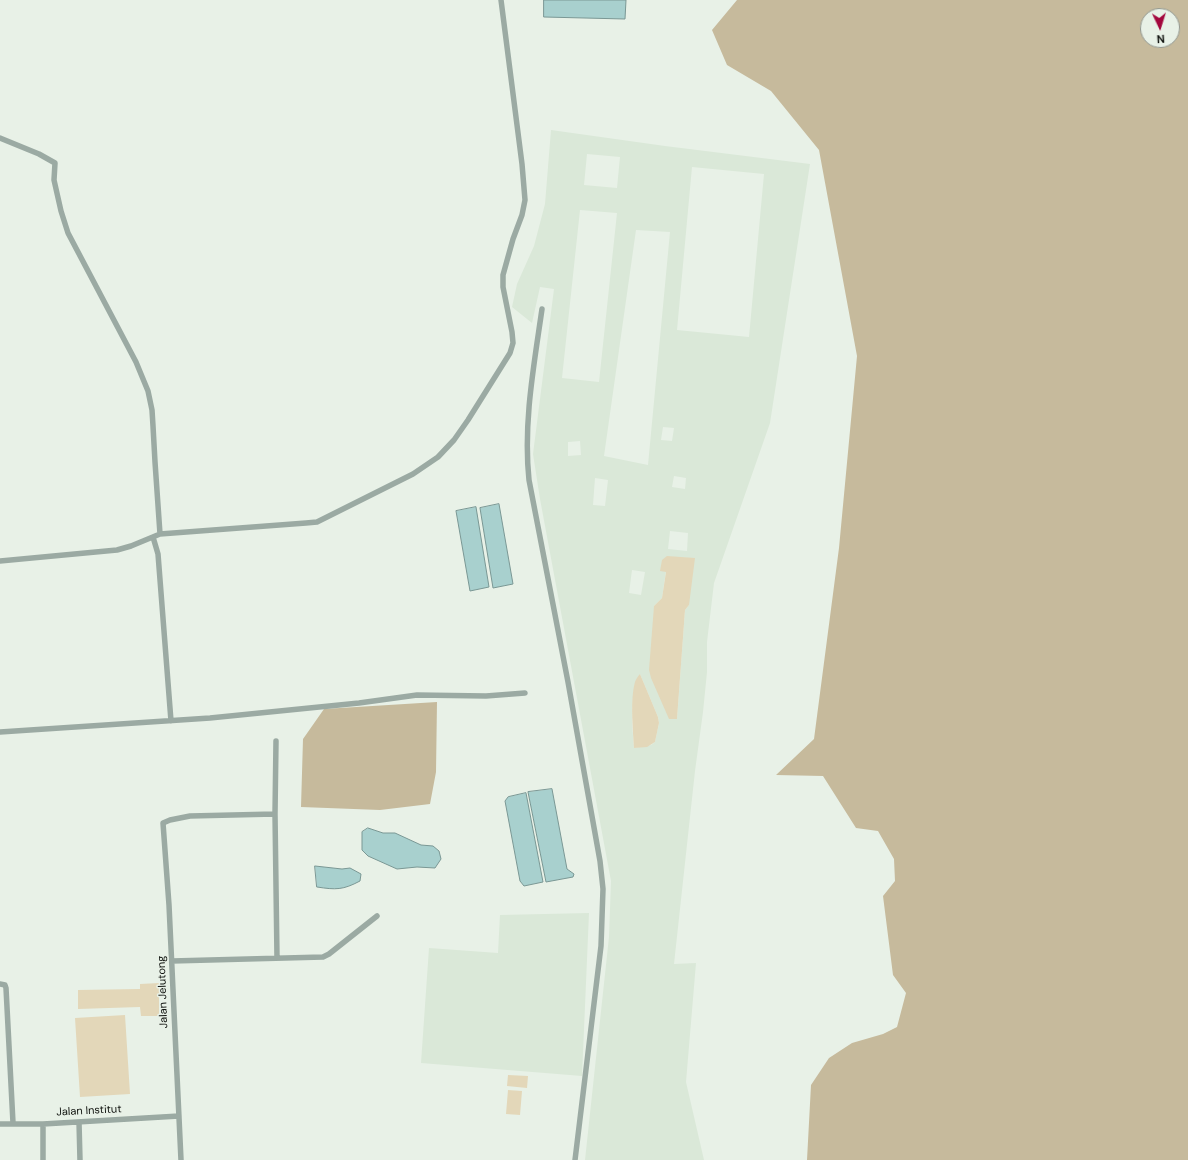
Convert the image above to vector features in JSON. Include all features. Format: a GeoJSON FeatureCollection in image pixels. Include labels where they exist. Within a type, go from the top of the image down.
{"type":"FeatureCollection","features":[{"type":"Feature","properties":{"kind":"street"},"geometry":{"type":"LineString","coordinates":[[0,561],[117,550],[160,534],[317,522],[413,474],[438,457],[454,440],[506,362],[513,343],[503,287],[503,275],[513,238],[522,215],[525,200],[522,164],[501,0]]}},
{"type":"Feature","properties":{"kind":"street"},"geometry":{"type":"LineString","coordinates":[[0,138],[39,154],[55,163],[54,180],[68,233],[130,350],[148,391],[154,426],[160,534]]}},
{"type":"Feature","properties":{"kind":"street"},"geometry":{"type":"LineString","coordinates":[[542,309],[529,416],[527,463],[573,709],[600,861],[603,889],[601,946],[576,1160]]}},
{"type":"Feature","properties":{"kind":"street"},"geometry":{"type":"LineString","coordinates":[[153,537],[158,554],[171,721]]}},
{"type":"Feature","properties":{"kind":"street"},"geometry":{"type":"LineString","coordinates":[[0,732],[171,721],[359,703],[417,695],[442,694],[486,696],[525,693]]}},
{"type":"Feature","properties":{"kind":"street"},"geometry":{"type":"LineString","coordinates":[[276,741],[275,814],[277,958]]}},
{"type":"Feature","properties":{"kind":"street","name":"Jalan Jelutong"},"geometry":{"type":"LineString","coordinates":[[181,1160],[164,823],[177,818],[190,816],[275,814]]}},
{"type":"Feature","properties":{"kind":"street"},"geometry":{"type":"LineString","coordinates":[[172,961],[317,958],[329,954],[377,916]]}},
{"type":"Feature","properties":{"kind":"street"},"geometry":{"type":"LineString","coordinates":[[0,984],[5,985],[6,988],[13,1123]]}},
{"type":"Feature","properties":{"kind":"street","name":"Jalan Institut"},"geometry":{"type":"LineString","coordinates":[[0,1124],[43,1124],[178,1116]]}},
{"type":"Feature","properties":{"kind":"street"},"geometry":{"type":"LineString","coordinates":[[79,1122],[80,1160]]}},
{"type":"Feature","properties":{"kind":"street"},"geometry":{"type":"LineString","coordinates":[[43,1124],[43,1160]]}},
{"type":"Feature","properties":{"kind":"shaded area"},"geometry":{"type":"Polygon","coordinates":[[[737,0],[1188,0],[1188,1160],[807,1160],[811,1085],[829,1058],[852,1043],[883,1034],[897,1027],[906,993],[893,975],[883,896],[895,881],[894,859],[878,831],[856,828],[823,776],[776,775],[814,739],[839,548],[857,356],[819,150],[771,91],[727,65],[712,30],[737,0]]]}},
{"type":"Feature","properties":{"kind":"shaded area"},"geometry":{"type":"Polygon","coordinates":[[[551,130],[810,164],[770,423],[714,583],[707,642],[707,672],[703,712],[695,771],[674,964],[696,963],[686,1082],[704,1160],[585,1160],[609,937],[611,881],[540,499],[533,454],[554,289],[540,287],[532,323],[512,307],[517,284],[534,246],[545,204],[551,130]],[[587,154],[584,185],[617,188],[620,157],[587,154]],[[692,167],[677,330],[749,337],[764,174],[692,167]],[[580,210],[562,378],[599,382],[617,213],[580,210]],[[636,230],[604,456],[648,465],[670,232],[636,230]],[[663,427],[661,440],[672,441],[674,428],[663,427]],[[580,441],[568,442],[568,456],[581,455],[580,441]],[[674,476],[672,487],[685,489],[686,478],[674,476]],[[595,478],[593,505],[605,506],[608,480],[595,478]],[[670,531],[668,549],[687,551],[688,533],[670,531]],[[632,570],[629,593],[641,595],[645,572],[632,570]],[[666,571],[662,598],[654,606],[677,719],[685,610],[689,605],[666,571]],[[640,674],[633,698],[632,724],[634,748],[651,745],[655,742],[659,723],[658,717],[640,674]]]}},
{"type":"Feature","properties":{"kind":"shaded area"},"geometry":{"type":"Polygon","coordinates":[[[667,556],[695,558],[689,605],[685,610],[677,719],[669,719],[649,670],[654,606],[662,598],[666,572],[660,571],[662,560],[667,556]]]}},
{"type":"Feature","properties":{"kind":"shaded area"},"geometry":{"type":"Polygon","coordinates":[[[640,674],[658,717],[659,723],[655,742],[647,747],[634,748],[632,715],[633,689],[640,674]]]}},
{"type":"Feature","properties":{"kind":"shaded area"},"geometry":{"type":"Polygon","coordinates":[[[437,702],[436,772],[430,804],[380,810],[301,807],[303,739],[324,709],[437,702]]]}},
{"type":"Feature","properties":{"kind":"shaded area"},"geometry":{"type":"Polygon","coordinates":[[[589,913],[582,1076],[421,1063],[429,948],[498,953],[500,915],[589,913]]]}},
{"type":"Feature","properties":{"kind":"shaded area"},"geometry":{"type":"Polygon","coordinates":[[[159,983],[159,1016],[141,1016],[140,1007],[78,1009],[78,990],[140,989],[140,984],[159,983]]]}},
{"type":"Feature","properties":{"kind":"shaded area"},"geometry":{"type":"Polygon","coordinates":[[[125,1015],[130,1094],[80,1097],[75,1018],[125,1015]]]}},
{"type":"Feature","properties":{"kind":"shaded area"},"geometry":{"type":"Polygon","coordinates":[[[508,1075],[528,1076],[527,1088],[507,1086],[508,1075]]]}},
{"type":"Feature","properties":{"kind":"shaded area"},"geometry":{"type":"Polygon","coordinates":[[[508,1090],[522,1091],[520,1115],[506,1114],[508,1090]]]}},
{"type":"Feature","properties":{"kind":"water"},"geometry":{"type":"Polygon","coordinates":[[[544,0],[626,0],[625,19],[544,17],[544,0]]]}},
{"type":"Feature","properties":{"kind":"water"},"geometry":{"type":"Polygon","coordinates":[[[499,504],[513,584],[493,588],[480,508],[499,504]]]}},
{"type":"Feature","properties":{"kind":"water"},"geometry":{"type":"Polygon","coordinates":[[[476,507],[489,587],[470,591],[456,511],[476,507]]]}},
{"type":"Feature","properties":{"kind":"water"},"geometry":{"type":"Polygon","coordinates":[[[552,789],[567,869],[574,874],[573,877],[546,882],[528,792],[552,789]]]}},
{"type":"Feature","properties":{"kind":"water"},"geometry":{"type":"Polygon","coordinates":[[[526,793],[543,882],[524,886],[520,881],[505,801],[508,797],[526,793]]]}},
{"type":"Feature","properties":{"kind":"water"},"geometry":{"type":"Polygon","coordinates":[[[368,828],[383,833],[395,833],[421,845],[433,846],[439,851],[441,859],[435,868],[417,867],[397,869],[368,856],[362,850],[362,832],[368,828]]]}},
{"type":"Feature","properties":{"kind":"water"},"geometry":{"type":"Polygon","coordinates":[[[315,866],[342,869],[350,868],[361,874],[360,881],[349,886],[339,888],[329,889],[317,887],[315,866]]]}}]}
